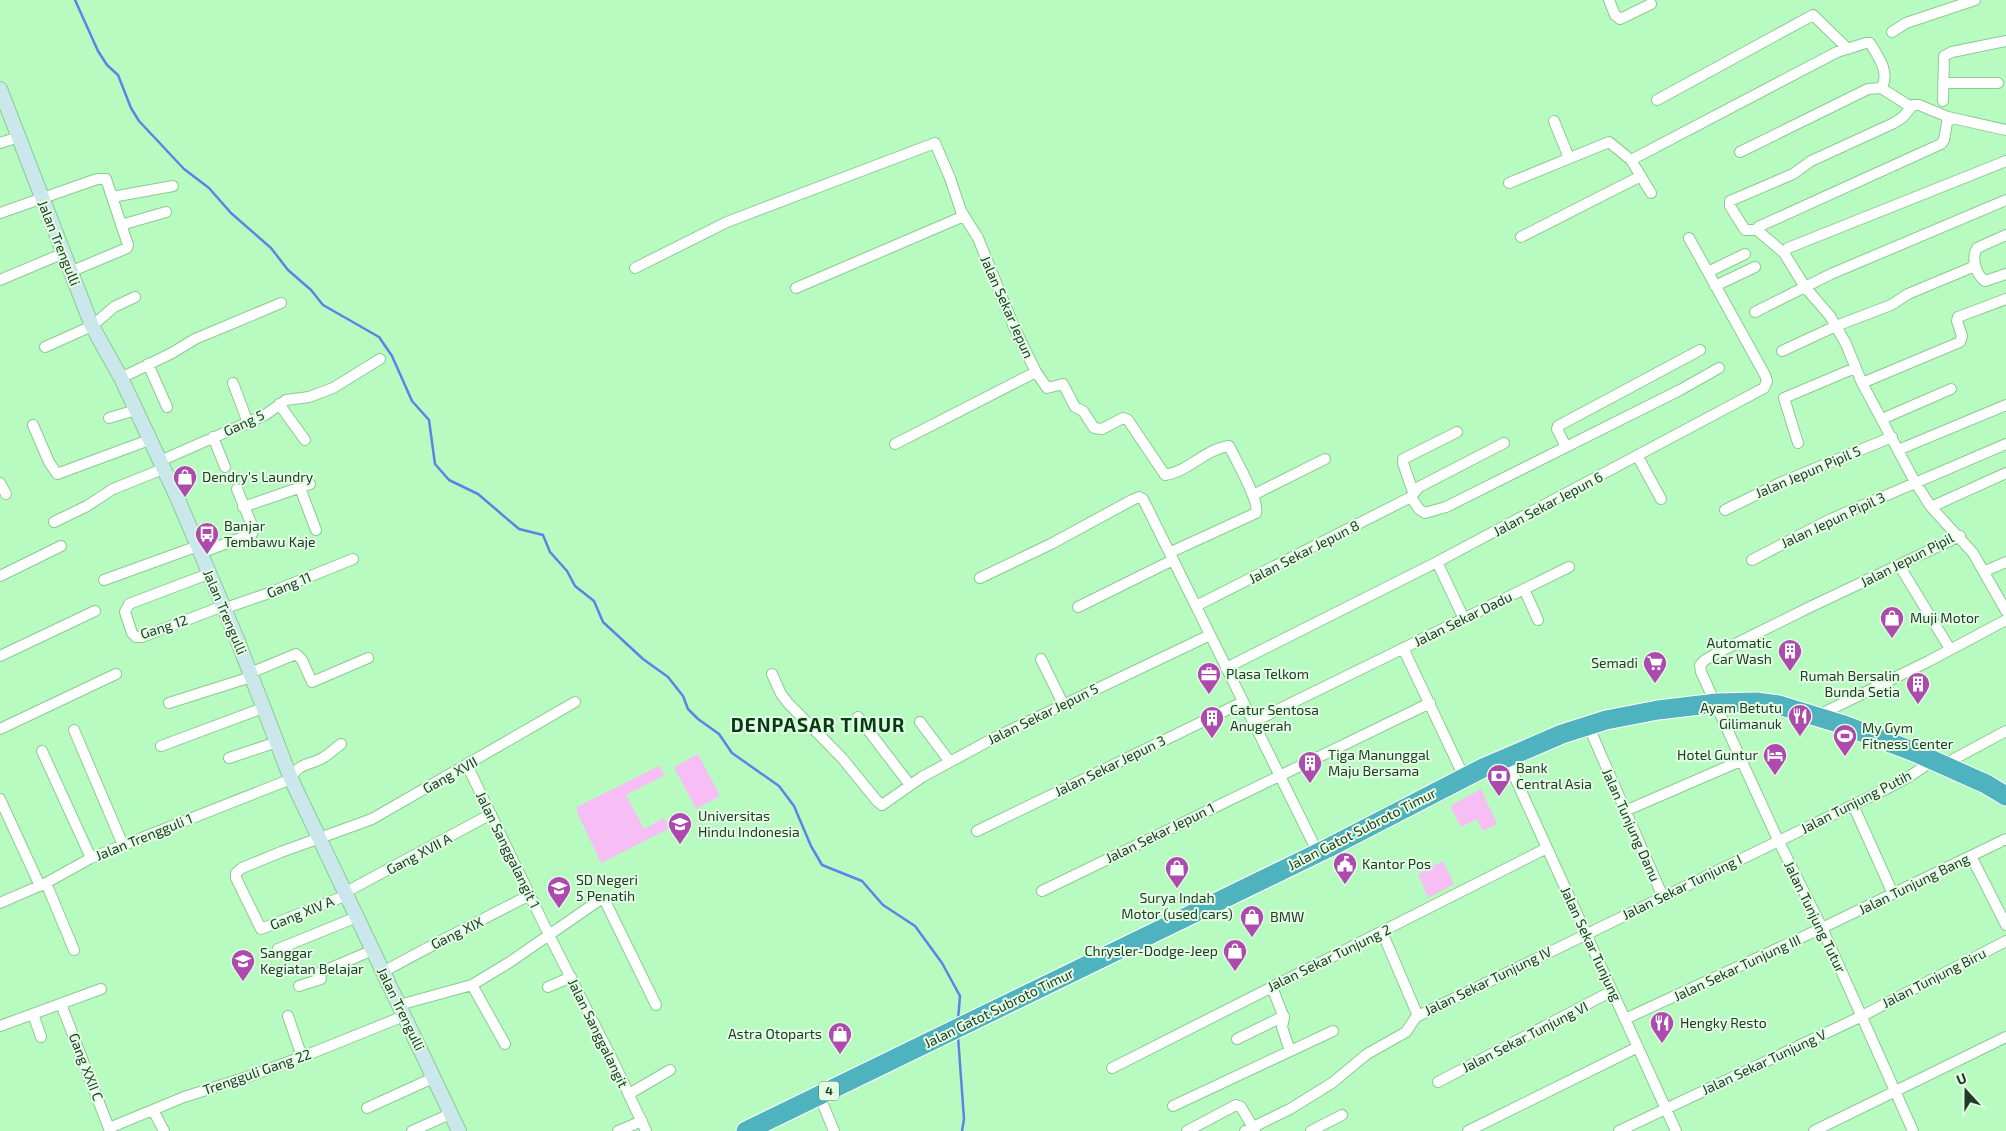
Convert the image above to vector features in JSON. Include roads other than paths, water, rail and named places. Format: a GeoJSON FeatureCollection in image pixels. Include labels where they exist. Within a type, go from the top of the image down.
{"type":"FeatureCollection","features":[{"type":"Feature","properties":{"kind":"highway","name":"Jalan Gatot Subroto Timur"},"geometry":{"type":"LineString","coordinates":[[746,1131],[1318,853],[1464,777],[1588,725],[1606,720],[1658,710],[1716,703],[1756,702],[1772,704],[1817,716],[1937,762],[2006,796]]}},
{"type":"Feature","properties":{"kind":"main road","name":"Jalan Trengulli"},"geometry":{"type":"LineString","coordinates":[[0,89],[92,326],[121,378],[199,549],[291,779],[321,838],[459,1131]]}},
{"type":"Feature","properties":{"kind":"street"},"geometry":{"type":"LineString","coordinates":[[1609,0],[1615,16],[1620,19],[1651,4]]}},
{"type":"Feature","properties":{"kind":"street"},"geometry":{"type":"LineString","coordinates":[[1892,32],[1906,24],[1976,0]]}},
{"type":"Feature","properties":{"kind":"street"},"geometry":{"type":"LineString","coordinates":[[1657,100],[1813,14],[1848,49]]}},
{"type":"Feature","properties":{"kind":"street"},"geometry":{"type":"LineString","coordinates":[[1943,101],[1943,60],[1946,54],[2006,41]]}},
{"type":"Feature","properties":{"kind":"street"},"geometry":{"type":"LineString","coordinates":[[1631,160],[1837,52],[1870,43],[1886,76],[1885,83],[1881,88]]}},
{"type":"Feature","properties":{"kind":"street"},"geometry":{"type":"LineString","coordinates":[[1943,83],[1998,83]]}},
{"type":"Feature","properties":{"kind":"street"},"geometry":{"type":"LineString","coordinates":[[1740,152],[1868,90],[1881,88],[1911,107],[1919,105],[1948,117],[2006,130]]}},
{"type":"Feature","properties":{"kind":"street","name":"Jalan Jepun Pipil"},"geometry":{"type":"LineString","coordinates":[[1716,703],[1701,672],[1700,665],[1705,660],[1810,607],[1960,536],[1931,506],[1915,482],[1862,384],[1830,316],[1805,287],[1784,253],[1757,230],[1745,230],[1730,206],[1730,201],[1792,174],[1811,161],[1894,123],[1903,117],[1911,107]]}},
{"type":"Feature","properties":{"kind":"street"},"geometry":{"type":"LineString","coordinates":[[1757,230],[1758,227],[1941,144],[1944,140],[1948,117]]}},
{"type":"Feature","properties":{"kind":"street"},"geometry":{"type":"LineString","coordinates":[[1554,121],[1569,158]]}},
{"type":"Feature","properties":{"kind":"street"},"geometry":{"type":"LineString","coordinates":[[0,144],[18,137]]}},
{"type":"Feature","properties":{"kind":"street"},"geometry":{"type":"LineString","coordinates":[[1508,183],[1609,142],[1631,160],[1651,193]]}},
{"type":"Feature","properties":{"kind":"street","name":"Jalan Sekar Jepun"},"geometry":{"type":"LineString","coordinates":[[635,268],[727,222],[935,143],[964,216],[978,238],[1014,327],[1036,372],[1047,388],[1063,384],[1074,407],[1082,411],[1094,428],[1102,429],[1123,418],[1128,420],[1165,475],[1219,448],[1228,446],[1258,508],[1255,514],[1172,556]]}},
{"type":"Feature","properties":{"kind":"street"},"geometry":{"type":"LineString","coordinates":[[1784,253],[1788,248],[2006,161]]}},
{"type":"Feature","properties":{"kind":"street"},"geometry":{"type":"LineString","coordinates":[[1521,237],[1641,176]]}},
{"type":"Feature","properties":{"kind":"street"},"geometry":{"type":"LineString","coordinates":[[0,213],[101,178],[108,181],[128,245],[127,248],[70,272]]}},
{"type":"Feature","properties":{"kind":"street"},"geometry":{"type":"LineString","coordinates":[[112,197],[173,186]]}},
{"type":"Feature","properties":{"kind":"street"},"geometry":{"type":"LineString","coordinates":[[1755,312],[1855,263],[2006,200]]}},
{"type":"Feature","properties":{"kind":"street"},"geometry":{"type":"LineString","coordinates":[[121,225],[166,212]]}},
{"type":"Feature","properties":{"kind":"street"},"geometry":{"type":"LineString","coordinates":[[796,288],[964,216]]}},
{"type":"Feature","properties":{"kind":"street"},"geometry":{"type":"LineString","coordinates":[[2006,235],[1977,248],[1974,255],[1975,266],[1985,282],[2006,274]]}},
{"type":"Feature","properties":{"kind":"street","name":"Jalan Sekar Jepun 6"},"geometry":{"type":"LineString","coordinates":[[1226,668],[1437,562],[1764,388],[1767,384],[1765,376],[1689,238]]}},
{"type":"Feature","properties":{"kind":"street"},"geometry":{"type":"LineString","coordinates":[[0,280],[64,253]]}},
{"type":"Feature","properties":{"kind":"street"},"geometry":{"type":"LineString","coordinates":[[1708,272],[1745,254]]}},
{"type":"Feature","properties":{"kind":"street"},"geometry":{"type":"LineString","coordinates":[[1782,350],[1836,326],[1891,305],[1908,294],[1975,266]]}},
{"type":"Feature","properties":{"kind":"street"},"geometry":{"type":"LineString","coordinates":[[1715,286],[1755,267]]}},
{"type":"Feature","properties":{"kind":"street"},"geometry":{"type":"LineString","coordinates":[[45,347],[92,326],[114,307],[135,297]]}},
{"type":"Feature","properties":{"kind":"street"},"geometry":{"type":"LineString","coordinates":[[1862,384],[1960,342],[1962,336],[1957,321],[1958,316],[2006,299]]}},
{"type":"Feature","properties":{"kind":"street"},"geometry":{"type":"LineString","coordinates":[[121,378],[172,353],[195,339],[281,303]]}},
{"type":"Feature","properties":{"kind":"street"},"geometry":{"type":"LineString","coordinates":[[1566,447],[1558,426],[1700,350]]}},
{"type":"Feature","properties":{"kind":"street","name":"Gang 5"},"geometry":{"type":"LineString","coordinates":[[54,522],[88,506],[113,489],[213,437],[265,415],[288,399],[309,398],[333,388],[380,359]]}},
{"type":"Feature","properties":{"kind":"street"},"geometry":{"type":"LineString","coordinates":[[148,364],[167,407]]}},
{"type":"Feature","properties":{"kind":"street"},"geometry":{"type":"LineString","coordinates":[[1457,432],[1404,460],[1403,463],[1412,495],[1419,509],[1424,513],[1436,511],[1680,390],[1719,368]]}},
{"type":"Feature","properties":{"kind":"street"},"geometry":{"type":"LineString","coordinates":[[1798,443],[1784,398],[1855,368]]}},
{"type":"Feature","properties":{"kind":"street"},"geometry":{"type":"LineString","coordinates":[[895,444],[1036,372]]}},
{"type":"Feature","properties":{"kind":"street"},"geometry":{"type":"LineString","coordinates":[[233,384],[248,423]]}},
{"type":"Feature","properties":{"kind":"street"},"geometry":{"type":"LineString","coordinates":[[1882,418],[1951,388]]}},
{"type":"Feature","properties":{"kind":"street"},"geometry":{"type":"LineString","coordinates":[[279,404],[305,440]]}},
{"type":"Feature","properties":{"kind":"street"},"geometry":{"type":"LineString","coordinates":[[1898,450],[2006,405]]}},
{"type":"Feature","properties":{"kind":"street"},"geometry":{"type":"LineString","coordinates":[[109,418],[136,410]]}},
{"type":"Feature","properties":{"kind":"street"},"geometry":{"type":"LineString","coordinates":[[33,425],[49,462],[57,474],[149,440]]}},
{"type":"Feature","properties":{"kind":"street"},"geometry":{"type":"LineString","coordinates":[[213,437],[225,467]]}},
{"type":"Feature","properties":{"kind":"street","name":"Jalan Jepun Pipil 5"},"geometry":{"type":"LineString","coordinates":[[1725,510],[1780,483],[1892,437]]}},
{"type":"Feature","properties":{"kind":"street","name":"Jalan Sekar Jepun 8"},"geometry":{"type":"LineString","coordinates":[[1196,606],[1412,495],[1426,484],[1504,443]]}},
{"type":"Feature","properties":{"kind":"street","name":"Jalan Jepun Pipil 3"},"geometry":{"type":"LineString","coordinates":[[1752,560],[1831,519],[2006,444]]}},
{"type":"Feature","properties":{"kind":"street"},"geometry":{"type":"LineString","coordinates":[[1638,456],[1661,499]]}},
{"type":"Feature","properties":{"kind":"street"},"geometry":{"type":"LineString","coordinates":[[1252,495],[1326,459]]}},
{"type":"Feature","properties":{"kind":"street"},"geometry":{"type":"LineString","coordinates":[[1931,506],[2006,473]]}},
{"type":"Feature","properties":{"kind":"street"},"geometry":{"type":"LineString","coordinates":[[0,483],[6,494]]}},
{"type":"Feature","properties":{"kind":"street"},"geometry":{"type":"LineString","coordinates":[[243,507],[310,484]]}},
{"type":"Feature","properties":{"kind":"street"},"geometry":{"type":"LineString","coordinates":[[300,488],[316,530]]}},
{"type":"Feature","properties":{"kind":"street"},"geometry":{"type":"LineString","coordinates":[[104,580],[252,534],[253,528],[237,489]]}},
{"type":"Feature","properties":{"kind":"street"},"geometry":{"type":"LineString","coordinates":[[980,578],[1051,544],[1075,529],[1138,497],[1144,499],[1318,853]]}},
{"type":"Feature","properties":{"kind":"street"},"geometry":{"type":"LineString","coordinates":[[1960,536],[1985,570],[2006,611]]}},
{"type":"Feature","properties":{"kind":"street"},"geometry":{"type":"LineString","coordinates":[[0,576],[61,546]]}},
{"type":"Feature","properties":{"kind":"street"},"geometry":{"type":"LineString","coordinates":[[1078,607],[1172,556]]}},
{"type":"Feature","properties":{"kind":"street","name":"Gang 11"},"geometry":{"type":"LineString","coordinates":[[223,608],[269,593],[353,559]]}},
{"type":"Feature","properties":{"kind":"street"},"geometry":{"type":"LineString","coordinates":[[1437,562],[1464,619]]}},
{"type":"Feature","properties":{"kind":"street"},"geometry":{"type":"LineString","coordinates":[[1985,570],[2006,562]]}},
{"type":"Feature","properties":{"kind":"street"},"geometry":{"type":"LineString","coordinates":[[1899,565],[1950,650]]}},
{"type":"Feature","properties":{"kind":"street","name":"Jalan Sekar Dadu"},"geometry":{"type":"LineString","coordinates":[[1464,777],[1403,648],[1524,588],[1569,568]]}},
{"type":"Feature","properties":{"kind":"street","name":"Gang 12"},"geometry":{"type":"LineString","coordinates":[[208,574],[129,604],[125,612],[132,633],[136,637],[142,637],[223,608]]}},
{"type":"Feature","properties":{"kind":"street"},"geometry":{"type":"LineString","coordinates":[[1524,588],[1538,620]]}},
{"type":"Feature","properties":{"kind":"street"},"geometry":{"type":"LineString","coordinates":[[0,656],[94,611]]}},
{"type":"Feature","properties":{"kind":"street"},"geometry":{"type":"LineString","coordinates":[[1817,716],[2006,620]]}},
{"type":"Feature","properties":{"kind":"street","name":"Jalan Sekar Jepun 5"},"geometry":{"type":"LineString","coordinates":[[772,674],[781,694],[788,703],[842,758],[877,802],[882,804],[950,762],[1063,704],[1210,635]]}},
{"type":"Feature","properties":{"kind":"street"},"geometry":{"type":"LineString","coordinates":[[1253,722],[1403,648]]}},
{"type":"Feature","properties":{"kind":"street"},"geometry":{"type":"LineString","coordinates":[[169,703],[251,675],[296,654],[302,660],[312,682],[368,658]]}},
{"type":"Feature","properties":{"kind":"street"},"geometry":{"type":"LineString","coordinates":[[1040,659],[1063,704]]}},
{"type":"Feature","properties":{"kind":"street"},"geometry":{"type":"LineString","coordinates":[[0,728],[116,674]]}},
{"type":"Feature","properties":{"kind":"street","name":"Gang XVII"},"geometry":{"type":"LineString","coordinates":[[321,838],[372,818],[575,702]]}},
{"type":"Feature","properties":{"kind":"street","name":"Jalan Sekar Jepun 3"},"geometry":{"type":"LineString","coordinates":[[977,831],[1243,702]]}},
{"type":"Feature","properties":{"kind":"street","name":"Jalan Sekar Jepun 1"},"geometry":{"type":"LineString","coordinates":[[1042,891],[1430,703]]}},
{"type":"Feature","properties":{"kind":"street","name":"Jalan Tunjung Tutur"},"geometry":{"type":"LineString","coordinates":[[1716,703],[1778,840],[1822,928],[1913,1131]]}},
{"type":"Feature","properties":{"kind":"street"},"geometry":{"type":"LineString","coordinates":[[161,746],[263,708]]}},
{"type":"Feature","properties":{"kind":"street"},"geometry":{"type":"LineString","coordinates":[[858,717],[910,786]]}},
{"type":"Feature","properties":{"kind":"street"},"geometry":{"type":"LineString","coordinates":[[920,722],[950,762]]}},
{"type":"Feature","properties":{"kind":"street","name":"Jalan Tunjung Danu"},"geometry":{"type":"LineString","coordinates":[[1588,725],[1663,897]]}},
{"type":"Feature","properties":{"kind":"street"},"geometry":{"type":"LineString","coordinates":[[74,730],[123,845]]}},
{"type":"Feature","properties":{"kind":"street","name":"Jalan Tunjung Putih"},"geometry":{"type":"LineString","coordinates":[[1778,840],[1853,805],[1926,765],[1937,762],[2006,731]]}},
{"type":"Feature","properties":{"kind":"street"},"geometry":{"type":"LineString","coordinates":[[229,758],[277,742]]}},
{"type":"Feature","properties":{"kind":"street"},"geometry":{"type":"LineString","coordinates":[[291,779],[296,770],[312,761],[324,758],[341,744]]}},
{"type":"Feature","properties":{"kind":"street"},"geometry":{"type":"LineString","coordinates":[[42,751],[91,858]]}},
{"type":"Feature","properties":{"kind":"street","name":"Jalan Sekar Tunjung"},"geometry":{"type":"LineString","coordinates":[[1506,758],[1676,1131]]}},
{"type":"Feature","properties":{"kind":"street"},"geometry":{"type":"LineString","coordinates":[[1625,811],[1743,760]]}},
{"type":"Feature","properties":{"kind":"street","name":"Jalan Sanggalangit 1"},"geometry":{"type":"LineString","coordinates":[[467,765],[550,935]]}},
{"type":"Feature","properties":{"kind":"street","name":"Jalan Trengguli 1"},"geometry":{"type":"LineString","coordinates":[[0,903],[43,884],[91,858],[291,779]]}},
{"type":"Feature","properties":{"kind":"street"},"geometry":{"type":"LineString","coordinates":[[0,799],[74,950]]}},
{"type":"Feature","properties":{"kind":"street"},"geometry":{"type":"LineString","coordinates":[[1853,805],[1894,894]]}},
{"type":"Feature","properties":{"kind":"street","name":"Gang XVII A"},"geometry":{"type":"LineString","coordinates":[[346,893],[491,814]]}},
{"type":"Feature","properties":{"kind":"street","name":"Gang XIV A"},"geometry":{"type":"LineString","coordinates":[[321,838],[242,868],[236,873],[236,878],[262,929],[346,893]]}},
{"type":"Feature","properties":{"kind":"street","name":"Jalan Tunjung Bang"},"geometry":{"type":"LineString","coordinates":[[1822,928],[2006,839]]}},
{"type":"Feature","properties":{"kind":"street","name":"Jalan Sekar Tunjung I"},"geometry":{"type":"LineString","coordinates":[[1586,933],[1778,840]]}},
{"type":"Feature","properties":{"kind":"street","name":"Jalan Sekar Tunjung 2"},"geometry":{"type":"LineString","coordinates":[[1112,1068],[1547,848]]}},
{"type":"Feature","properties":{"kind":"street"},"geometry":{"type":"LineString","coordinates":[[1971,856],[2006,925]]}},
{"type":"Feature","properties":{"kind":"street","name":"Gang XIX"},"geometry":{"type":"LineString","coordinates":[[383,972],[447,936],[480,922],[530,895]]}},
{"type":"Feature","properties":{"kind":"street"},"geometry":{"type":"LineString","coordinates":[[402,1011],[472,985],[550,935],[599,899],[605,901],[656,1005]]}},
{"type":"Feature","properties":{"kind":"street"},"geometry":{"type":"LineString","coordinates":[[278,949],[357,916]]}},
{"type":"Feature","properties":{"kind":"street","name":"Jalan Sekar Tunjung III"},"geometry":{"type":"LineString","coordinates":[[1625,1020],[1822,928]]}},
{"type":"Feature","properties":{"kind":"street"},"geometry":{"type":"LineString","coordinates":[[1382,932],[1418,1016]]}},
{"type":"Feature","properties":{"kind":"street","name":"Jalan Sekar Tunjung IV"},"geometry":{"type":"LineString","coordinates":[[1251,1130],[1332,1083],[1367,1054],[1406,1032],[1418,1016],[1586,933]]}},
{"type":"Feature","properties":{"kind":"street","name":"Jalan Sanggalangit"},"geometry":{"type":"LineString","coordinates":[[550,935],[646,1131]]}},
{"type":"Feature","properties":{"kind":"street","name":"Jalan Tunjung Biru"},"geometry":{"type":"LineString","coordinates":[[1862,1016],[2006,941]]}},
{"type":"Feature","properties":{"kind":"street"},"geometry":{"type":"LineString","coordinates":[[300,986],[321,979],[319,973],[373,950]]}},
{"type":"Feature","properties":{"kind":"street"},"geometry":{"type":"LineString","coordinates":[[548,986],[571,977]]}},
{"type":"Feature","properties":{"kind":"street"},"geometry":{"type":"LineString","coordinates":[[472,985],[505,1044]]}},
{"type":"Feature","properties":{"kind":"street"},"geometry":{"type":"LineString","coordinates":[[1272,987],[1284,1016],[1282,1027],[1290,1051]]}},
{"type":"Feature","properties":{"kind":"street"},"geometry":{"type":"LineString","coordinates":[[0,1026],[102,989]]}},
{"type":"Feature","properties":{"kind":"street","name":"Jalan Sekar Tunjung VI"},"geometry":{"type":"LineString","coordinates":[[1438,1082],[1612,991]]}},
{"type":"Feature","properties":{"kind":"street","name":"Gang XXII C"},"geometry":{"type":"LineString","coordinates":[[61,1004],[110,1129]]}},
{"type":"Feature","properties":{"kind":"street","name":"Trengguli Gang 22"},"geometry":{"type":"LineString","coordinates":[[110,1129],[184,1097],[242,1079],[302,1057],[402,1011]]}},
{"type":"Feature","properties":{"kind":"street"},"geometry":{"type":"LineString","coordinates":[[32,1014],[41,1038]]}},
{"type":"Feature","properties":{"kind":"street"},"geometry":{"type":"LineString","coordinates":[[288,1016],[302,1057]]}},
{"type":"Feature","properties":{"kind":"street"},"geometry":{"type":"LineString","coordinates":[[1238,1039],[1284,1016]]}},
{"type":"Feature","properties":{"kind":"street","name":"Jalan Sekar Tunjung V"},"geometry":{"type":"LineString","coordinates":[[1619,1131],[1862,1016]]}},
{"type":"Feature","properties":{"kind":"street"},"geometry":{"type":"LineString","coordinates":[[1173,1106],[1332,1031]]}},
{"type":"Feature","properties":{"kind":"street"},"geometry":{"type":"LineString","coordinates":[[1814,1131],[2006,1037]]}},
{"type":"Feature","properties":{"kind":"street"},"geometry":{"type":"LineString","coordinates":[[1468,1131],[1638,1047]]}},
{"type":"Feature","properties":{"kind":"street"},"geometry":{"type":"LineString","coordinates":[[628,1094],[670,1070]]}},
{"type":"Feature","properties":{"kind":"street"},"geometry":{"type":"LineString","coordinates":[[367,1108],[433,1078]]}},
{"type":"Feature","properties":{"kind":"street"},"geometry":{"type":"LineString","coordinates":[[819,1095],[834,1131]]}},
{"type":"Feature","properties":{"kind":"street"},"geometry":{"type":"LineString","coordinates":[[1187,1131],[1236,1105],[1241,1107],[1251,1130]]}},
{"type":"Feature","properties":{"kind":"street"},"geometry":{"type":"LineString","coordinates":[[153,1110],[164,1131]]}},
{"type":"Feature","properties":{"kind":"street"},"geometry":{"type":"LineString","coordinates":[[412,1131],[450,1114]]}},
{"type":"Feature","properties":{"kind":"street"},"geometry":{"type":"LineString","coordinates":[[1311,1131],[1342,1115]]}},
{"type":"Feature","properties":{"kind":"street"},"geometry":{"type":"LineString","coordinates":[[618,1131],[642,1121]]}},
{"type":"Feature","properties":{"kind":"waterway"},"geometry":{"type":"LineString","coordinates":[[75,0],[98,51],[107,65],[118,75],[131,108],[139,121],[184,169],[209,188],[231,213],[271,248],[288,270],[311,290],[323,305],[379,337],[392,356],[412,401],[429,420],[435,464],[449,480],[478,494],[519,529],[543,535],[550,552],[567,571],[575,586],[594,601],[603,622],[643,659],[668,677],[683,696],[688,709],[698,719],[719,734],[732,753],[779,786],[794,806],[811,846],[822,865],[862,881],[883,905],[915,926],[942,963],[960,996],[958,1020]]}},
{"type":"Feature","properties":{"kind":"waterway"},"geometry":{"type":"LineString","coordinates":[[958,1036],[964,1119],[962,1131]]}},
{"type":"Feature","properties":{"kind":"place","name":"Dendry's Laundry"},"geometry":{"type":"Point","coordinates":[185,498]}},
{"type":"Feature","properties":{"kind":"place","name":"Banjar Tembawu Kaje"},"geometry":{"type":"Point","coordinates":[207,555]}},
{"type":"Feature","properties":{"kind":"place","name":"Muji Motor"},"geometry":{"type":"Point","coordinates":[1892,639]}},
{"type":"Feature","properties":{"kind":"place","name":"Automatic Car Wash"},"geometry":{"type":"Point","coordinates":[1790,672]}},
{"type":"Feature","properties":{"kind":"place","name":"Semadi"},"geometry":{"type":"Point","coordinates":[1655,684]}},
{"type":"Feature","properties":{"kind":"place","name":"Plasa Telkom"},"geometry":{"type":"Point","coordinates":[1209,695]}},
{"type":"Feature","properties":{"kind":"place","name":"Rumah Bersalin Bunda Setia"},"geometry":{"type":"Point","coordinates":[1918,705]}},
{"type":"Feature","properties":{"kind":"place","name":"Ayam Betutu Gilimanuk"},"geometry":{"type":"Point","coordinates":[1800,737]}},
{"type":"Feature","properties":{"kind":"place","name":"Catur Sentosa Anugerah"},"geometry":{"type":"Point","coordinates":[1212,739]}},
{"type":"Feature","properties":{"kind":"place","name":"My Gym Fitness Center"},"geometry":{"type":"Point","coordinates":[1845,757]}},
{"type":"Feature","properties":{"kind":"place","name":"Hotel Guntur"},"geometry":{"type":"Point","coordinates":[1775,776]}},
{"type":"Feature","properties":{"kind":"place","name":"Tiga Manunggal Maju Bersama"},"geometry":{"type":"Point","coordinates":[1310,784]}},
{"type":"Feature","properties":{"kind":"place","name":"Bank Central Asia"},"geometry":{"type":"Point","coordinates":[1499,797]}},
{"type":"Feature","properties":{"kind":"place","name":"Universitas Hindu Indonesia"},"geometry":{"type":"Point","coordinates":[680,845]}},
{"type":"Feature","properties":{"kind":"place","name":"Kantor Pos"},"geometry":{"type":"Point","coordinates":[1345,885]}},
{"type":"Feature","properties":{"kind":"place","name":"Surya Indah Motor (used cars)"},"geometry":{"type":"Point","coordinates":[1177,889]}},
{"type":"Feature","properties":{"kind":"place","name":"SD Negeri 5 Penatih"},"geometry":{"type":"Point","coordinates":[559,909]}},
{"type":"Feature","properties":{"kind":"place","name":"BMW"},"geometry":{"type":"Point","coordinates":[1252,938]}},
{"type":"Feature","properties":{"kind":"place","name":"Chrysler-Dodge-Jeep"},"geometry":{"type":"Point","coordinates":[1235,972]}},
{"type":"Feature","properties":{"kind":"place","name":"Sanggar Kegiatan Belajar"},"geometry":{"type":"Point","coordinates":[243,982]}},
{"type":"Feature","properties":{"kind":"place","name":"Hengky Resto"},"geometry":{"type":"Point","coordinates":[1662,1044]}},
{"type":"Feature","properties":{"kind":"place","name":"Astra Otoparts"},"geometry":{"type":"Point","coordinates":[840,1055]}},
{"type":"Feature","properties":{"kind":"district","name":"DENPASAR TIMUR"},"geometry":{"type":"Point","coordinates":[818,725]}}]}
